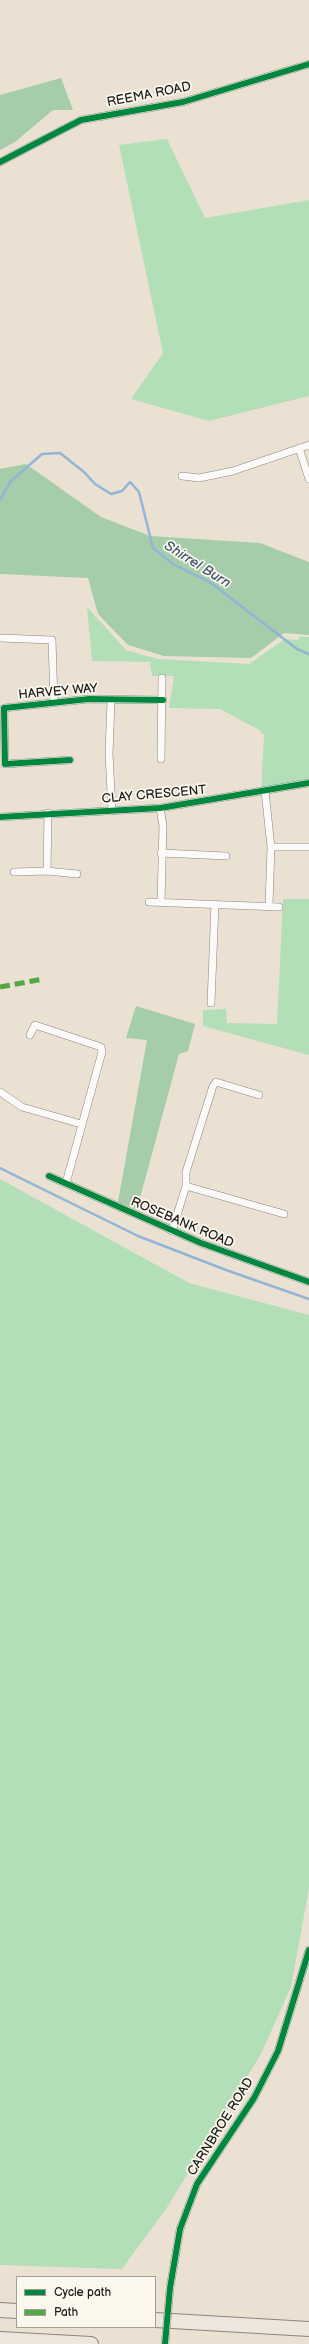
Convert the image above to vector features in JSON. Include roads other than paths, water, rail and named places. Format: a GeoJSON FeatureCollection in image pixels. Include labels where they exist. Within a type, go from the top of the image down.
{"type":"FeatureCollection","features":[{"type":"Feature","properties":{"kind":"highway"},"geometry":{"type":"LineString","coordinates":[[0,2310],[16,2311]]}},
{"type":"Feature","properties":{"kind":"highway"},"geometry":{"type":"LineString","coordinates":[[156,2320],[309,2329]]}},
{"type":"Feature","properties":{"kind":"highway"},"geometry":{"type":"LineString","coordinates":[[237,2326],[309,2335]]}},
{"type":"Feature","properties":{"kind":"highway"},"geometry":{"type":"LineString","coordinates":[[0,2339],[91,2344]]}},
{"type":"Feature","properties":{"kind":"street","name":"REEMA ROAD"},"geometry":{"type":"LineString","coordinates":[[0,162],[81,120],[183,102],[309,64]]}},
{"type":"Feature","properties":{"kind":"street"},"geometry":{"type":"LineString","coordinates":[[182,476],[199,478],[233,471],[309,445]]}},
{"type":"Feature","properties":{"kind":"street"},"geometry":{"type":"LineString","coordinates":[[299,448],[309,479]]}},
{"type":"Feature","properties":{"kind":"street"},"geometry":{"type":"LineString","coordinates":[[0,638],[52,640],[54,702]]}},
{"type":"Feature","properties":{"kind":"street"},"geometry":{"type":"LineString","coordinates":[[161,759],[163,700],[162,678]]}},
{"type":"Feature","properties":{"kind":"street","name":"HARVEY WAY"},"geometry":{"type":"LineString","coordinates":[[70,760],[5,764],[2,708],[89,699],[163,700]]}},
{"type":"Feature","properties":{"kind":"street","name":"HARVEY WAY"},"geometry":{"type":"LineString","coordinates":[[111,700],[109,754],[112,811]]}},
{"type":"Feature","properties":{"kind":"street","name":"CLAY CRESCENT"},"geometry":{"type":"LineString","coordinates":[[0,817],[48,813],[160,808],[309,783]]}},
{"type":"Feature","properties":{"kind":"street"},"geometry":{"type":"LineString","coordinates":[[265,791],[271,847],[269,905]]}},
{"type":"Feature","properties":{"kind":"street"},"geometry":{"type":"LineString","coordinates":[[160,808],[163,826],[161,853],[161,902]]}},
{"type":"Feature","properties":{"kind":"street"},"geometry":{"type":"LineString","coordinates":[[47,871],[48,813]]}},
{"type":"Feature","properties":{"kind":"street"},"geometry":{"type":"LineString","coordinates":[[271,847],[309,847]]}},
{"type":"Feature","properties":{"kind":"street"},"geometry":{"type":"LineString","coordinates":[[161,853],[226,856]]}},
{"type":"Feature","properties":{"kind":"street"},"geometry":{"type":"LineString","coordinates":[[14,872],[47,871],[77,874]]}},
{"type":"Feature","properties":{"kind":"street"},"geometry":{"type":"LineString","coordinates":[[149,902],[269,905],[279,907]]}},
{"type":"Feature","properties":{"kind":"street"},"geometry":{"type":"LineString","coordinates":[[211,1003],[215,904]]}},
{"type":"Feature","properties":{"kind":"street"},"geometry":{"type":"LineString","coordinates":[[30,1035],[35,1025],[101,1047],[102,1056],[81,1124],[66,1182]]}},
{"type":"Feature","properties":{"kind":"street"},"geometry":{"type":"LineString","coordinates":[[172,1231],[186,1186],[186,1172],[216,1082],[259,1095]]}},
{"type":"Feature","properties":{"kind":"street"},"geometry":{"type":"LineString","coordinates":[[0,1092],[22,1107],[81,1124]]}},
{"type":"Feature","properties":{"kind":"street","name":"ROSEBANK ROAD"},"geometry":{"type":"LineString","coordinates":[[49,1176],[66,1182],[172,1231],[232,1256],[309,1282]]}},
{"type":"Feature","properties":{"kind":"street"},"geometry":{"type":"LineString","coordinates":[[186,1186],[284,1214]]}},
{"type":"Feature","properties":{"kind":"street","name":"CARNBROE ROAD"},"geometry":{"type":"LineString","coordinates":[[165,2344],[170,2288],[180,2228],[197,2184],[254,2098],[278,2051],[309,1950]]}},
{"type":"Feature","properties":{"kind":"waterway","name":"Shirrel Burn"},"geometry":{"type":"LineString","coordinates":[[0,500],[10,482],[42,454],[60,453],[84,472],[95,484],[111,494],[122,491],[130,482],[139,492],[153,548],[173,564],[211,583],[297,649],[309,654]]}},
{"type":"Feature","properties":{"kind":"waterway","name":"Shirrel Burn"},"geometry":{"type":"LineString","coordinates":[[0,1168],[138,1236],[226,1270],[309,1299]]}}]}
